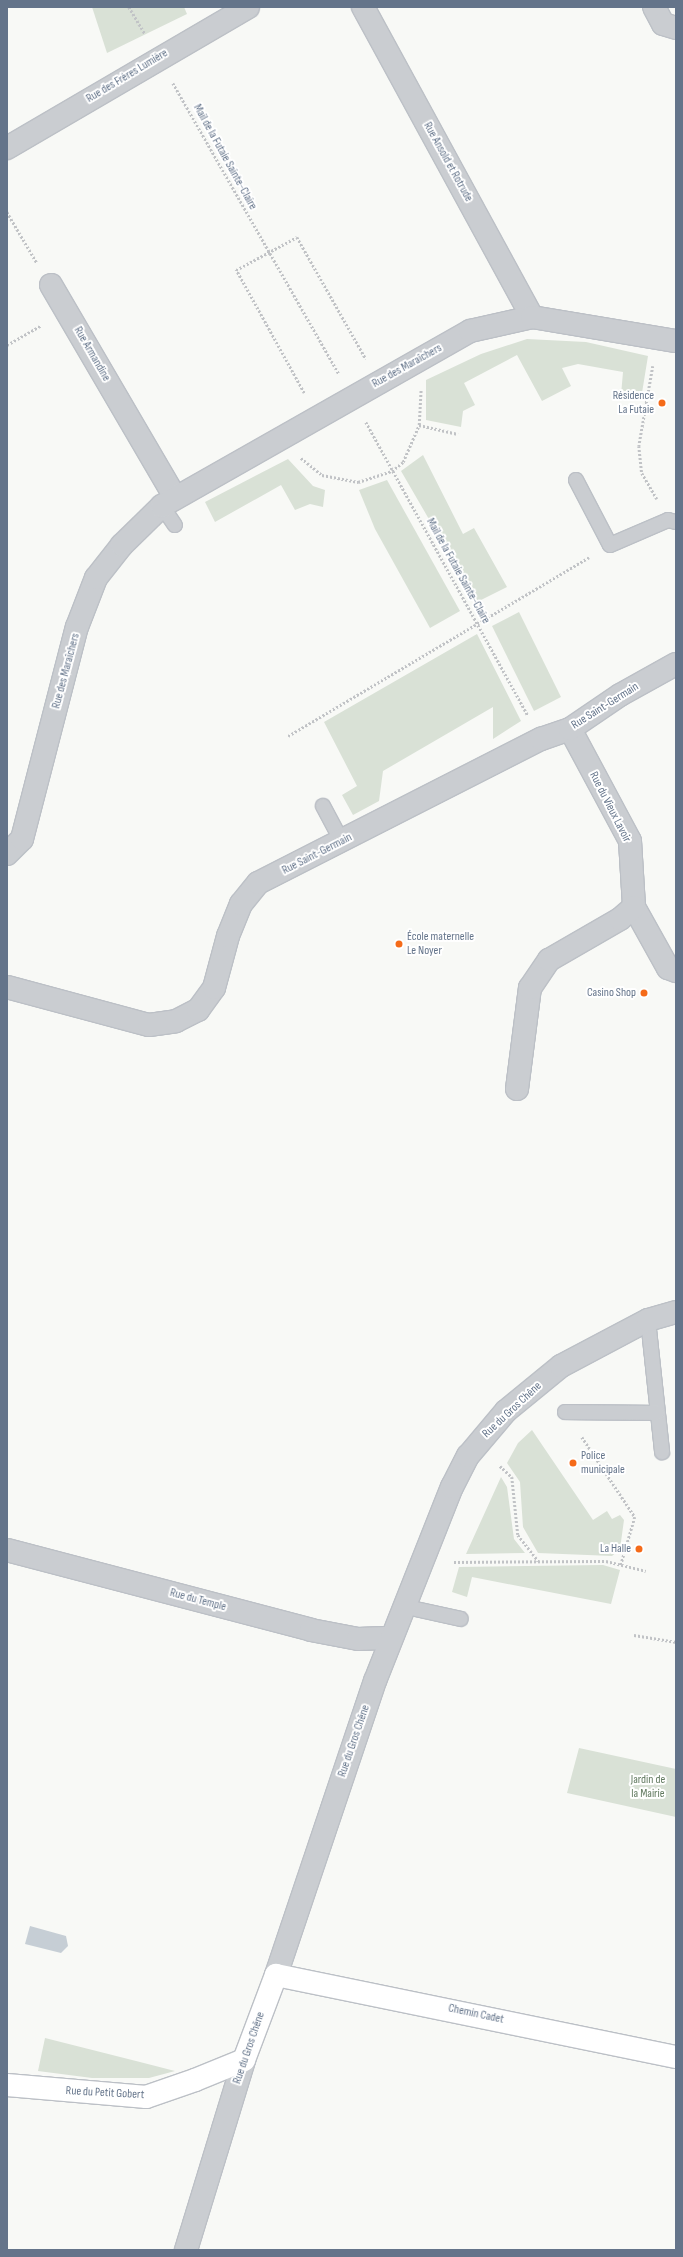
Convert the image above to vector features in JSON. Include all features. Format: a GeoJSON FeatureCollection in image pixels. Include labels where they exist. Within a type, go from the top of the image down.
{"type":"FeatureCollection","features":[{"type":"Feature","properties":{"kind":"street","name":"Rue des Frères Lumière"},"geometry":{"type":"LineString","coordinates":[[7,148],[248,7]]}},
{"type":"Feature","properties":{"kind":"street","name":"Rue Ansold et Rotrude"},"geometry":{"type":"LineString","coordinates":[[363,7],[532,316]]}},
{"type":"Feature","properties":{"kind":"street"},"geometry":{"type":"LineString","coordinates":[[654,7],[663,24],[676,28]]}},
{"type":"Feature","properties":{"kind":"street","name":"Rue Armandine"},"geometry":{"type":"LineString","coordinates":[[51,286],[169,501]]}},
{"type":"Feature","properties":{"kind":"street","name":"Rue des Maraîchers"},"geometry":{"type":"LineString","coordinates":[[7,854],[22,839],[78,627],[96,578],[122,545],[169,501],[412,361],[470,332],[532,316],[667,339]]}},
{"type":"Feature","properties":{"kind":"street","name":"Rue Saint-Germain"},"geometry":{"type":"LineString","coordinates":[[7,987],[149,1025],[176,1021],[198,1010],[214,988],[236,917],[258,884],[557,734],[620,694],[676,664]]}},
{"type":"Feature","properties":{"kind":"street","name":"Rue du Vieux Lavoir"},"geometry":{"type":"LineString","coordinates":[[557,734],[630,841],[634,908],[668,968],[676,972]]}},
{"type":"Feature","properties":{"kind":"street"},"geometry":{"type":"LineString","coordinates":[[517,1089],[530,988],[550,960],[620,920],[634,908]]}},
{"type":"Feature","properties":{"kind":"street","name":"Rue du Gros Chêne"},"geometry":{"type":"LineString","coordinates":[[186,2250],[244,2060],[276,1975],[402,1606],[452,1487],[476,1444],[506,1412],[561,1366],[648,1320],[676,1312]]}},
{"type":"Feature","properties":{"kind":"street","name":"Rue du Temple"},"geometry":{"type":"LineString","coordinates":[[7,1550],[311,1630],[358,1639],[391,1638]]}},
{"type":"Feature","properties":{"kind":"street","name":"Chemin Cadet"},"geometry":{"type":"LineString","coordinates":[[276,1975],[676,2057]]}},
{"type":"Feature","properties":{"kind":"street","name":"Rue du Petit Gobert"},"geometry":{"type":"LineString","coordinates":[[7,2085],[146,2096],[244,2060]]}},
{"type":"Feature","properties":{"kind":"lane"},"geometry":{"type":"LineString","coordinates":[[576,480],[610,545],[672,521]]}},
{"type":"Feature","properties":{"kind":"lane"},"geometry":{"type":"LineString","coordinates":[[169,501],[176,525]]}},
{"type":"Feature","properties":{"kind":"lane"},"geometry":{"type":"LineString","coordinates":[[322,806],[342,841]]}},
{"type":"Feature","properties":{"kind":"lane"},"geometry":{"type":"LineString","coordinates":[[648,1320],[662,1452]]}},
{"type":"Feature","properties":{"kind":"lane"},"geometry":{"type":"LineString","coordinates":[[565,1412],[657,1413]]}},
{"type":"Feature","properties":{"kind":"lane"},"geometry":{"type":"LineString","coordinates":[[402,1606],[461,1619]]}},
{"type":"Feature","properties":{"kind":"path"},"geometry":{"type":"LineString","coordinates":[[129,7],[147,38]]}},
{"type":"Feature","properties":{"kind":"path","name":"Mail de la Futaie Sainte-Claire"},"geometry":{"type":"LineString","coordinates":[[170,77],[268,253],[341,377]]}},
{"type":"Feature","properties":{"kind":"path"},"geometry":{"type":"LineString","coordinates":[[7,212],[51,286]]}},
{"type":"Feature","properties":{"kind":"path"},"geometry":{"type":"LineString","coordinates":[[306,396],[236,270],[297,238],[367,362]]}},
{"type":"Feature","properties":{"kind":"path"},"geometry":{"type":"LineString","coordinates":[[7,345],[66,311]]}},
{"type":"Feature","properties":{"kind":"path"},"geometry":{"type":"LineString","coordinates":[[667,339],[639,446],[642,473],[672,521]]}},
{"type":"Feature","properties":{"kind":"path"},"geometry":{"type":"LineString","coordinates":[[280,437],[322,476],[358,482],[392,471],[403,462],[419,426],[422,390],[412,361]]}},
{"type":"Feature","properties":{"kind":"path","name":"Mail de la Futaie Sainte-Claire"},"geometry":{"type":"LineString","coordinates":[[363,418],[477,623],[557,734]]}},
{"type":"Feature","properties":{"kind":"path"},"geometry":{"type":"LineString","coordinates":[[419,426],[458,434]]}},
{"type":"Feature","properties":{"kind":"path"},"geometry":{"type":"LineString","coordinates":[[288,736],[610,545]]}},
{"type":"Feature","properties":{"kind":"path"},"geometry":{"type":"LineString","coordinates":[[565,1412],[635,1517],[621,1565]]}},
{"type":"Feature","properties":{"kind":"path"},"geometry":{"type":"LineString","coordinates":[[500,1466],[512,1477],[518,1535],[538,1561]]}},
{"type":"Feature","properties":{"kind":"path"},"geometry":{"type":"LineString","coordinates":[[454,1562],[538,1561],[621,1565],[646,1571]]}},
{"type":"Feature","properties":{"kind":"path"},"geometry":{"type":"LineString","coordinates":[[634,1635],[676,1642]]}},
{"type":"Feature","properties":{"kind":"green space"},"geometry":{"type":"Polygon","coordinates":[[[92,7],[184,7],[187,14],[107,53],[92,7]]]}},
{"type":"Feature","properties":{"kind":"green space"},"geometry":{"type":"Polygon","coordinates":[[[527,339],[586,342],[648,356],[641,399],[621,395],[623,372],[578,364],[562,368],[571,386],[542,401],[517,355],[464,383],[475,405],[463,411],[461,427],[426,420],[426,380],[481,354],[527,339]]]}},
{"type":"Feature","properties":{"kind":"green space"},"geometry":{"type":"Polygon","coordinates":[[[423,455],[463,534],[474,528],[507,587],[477,602],[401,471],[423,455]]]}},
{"type":"Feature","properties":{"kind":"green space"},"geometry":{"type":"Polygon","coordinates":[[[288,459],[313,486],[325,490],[323,507],[310,504],[295,510],[281,485],[215,522],[205,502],[288,459]]]}},
{"type":"Feature","properties":{"kind":"green space"},"geometry":{"type":"Polygon","coordinates":[[[387,480],[460,611],[430,628],[375,529],[359,490],[387,480]]]}},
{"type":"Feature","properties":{"kind":"green space"},"geometry":{"type":"Polygon","coordinates":[[[519,612],[561,697],[534,711],[492,626],[519,612]]]}},
{"type":"Feature","properties":{"kind":"green space"},"geometry":{"type":"Polygon","coordinates":[[[477,634],[521,721],[493,739],[493,707],[383,771],[379,801],[353,815],[342,795],[357,786],[324,722],[477,634]]]}},
{"type":"Feature","properties":{"kind":"green space"},"geometry":{"type":"Polygon","coordinates":[[[532,1430],[593,1520],[607,1511],[612,1519],[620,1515],[624,1520],[620,1549],[612,1556],[538,1553],[523,1527],[520,1482],[507,1463],[518,1443],[532,1430]]]}},
{"type":"Feature","properties":{"kind":"green space"},"geometry":{"type":"Polygon","coordinates":[[[501,1477],[507,1487],[514,1539],[525,1553],[466,1554],[501,1477]]]}},
{"type":"Feature","properties":{"kind":"green space"},"geometry":{"type":"Polygon","coordinates":[[[603,1565],[620,1570],[611,1604],[472,1577],[467,1597],[452,1592],[459,1567],[603,1565]]]}},
{"type":"Feature","properties":{"kind":"green space","name":"Jardin de la Mairie"},"geometry":{"type":"Polygon","coordinates":[[[579,1748],[676,1769],[676,1817],[567,1793],[579,1748]]]}},
{"type":"Feature","properties":{"kind":"green space"},"geometry":{"type":"Polygon","coordinates":[[[45,2038],[175,2071],[149,2078],[92,2078],[38,2071],[45,2038]]]}},
{"type":"Feature","properties":{"kind":"shaded area"},"geometry":{"type":"Polygon","coordinates":[[[30,1926],[66,1936],[68,1946],[61,1953],[25,1944],[30,1926]]]}},
{"type":"Feature","properties":{"kind":"place","name":"Résidence La Futaie"},"geometry":{"type":"Point","coordinates":[662,403]}},
{"type":"Feature","properties":{"kind":"place","name":"École maternelle Le Noyer"},"geometry":{"type":"Point","coordinates":[399,944]}},
{"type":"Feature","properties":{"kind":"place","name":"Casino Shop"},"geometry":{"type":"Point","coordinates":[644,993]}},
{"type":"Feature","properties":{"kind":"place","name":"Police municipale"},"geometry":{"type":"Point","coordinates":[573,1463]}},
{"type":"Feature","properties":{"kind":"place","name":"La Halle"},"geometry":{"type":"Point","coordinates":[639,1549]}}]}
